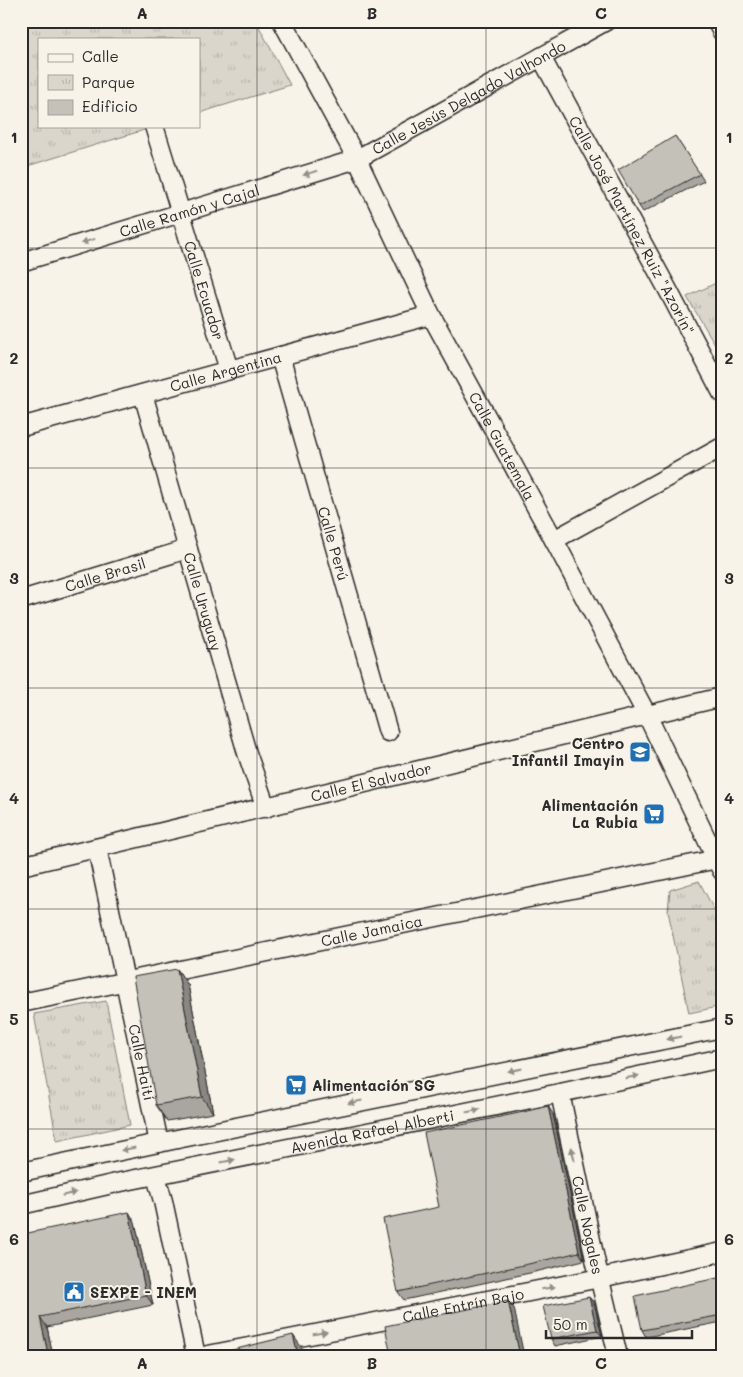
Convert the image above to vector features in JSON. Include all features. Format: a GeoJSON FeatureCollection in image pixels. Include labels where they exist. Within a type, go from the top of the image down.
{"type":"FeatureCollection","features":[{"type":"Feature","properties":{"kind":"street","name":"Calle Guatemala"},"geometry":{"type":"LineString","coordinates":[[282,21],[357,159],[431,314],[647,715],[720,863]]}},
{"type":"Feature","properties":{"kind":"street","name":"Calle Jesús Delgado Valhondo"},"geometry":{"type":"LineString","coordinates":[[357,159],[606,21]]}},
{"type":"Feature","properties":{"kind":"street"},"geometry":{"type":"LineString","coordinates":[[716,21],[722,32]]}},
{"type":"Feature","properties":{"kind":"street","name":"Calle José Martínez Ruiz \"Azorín\""},"geometry":{"type":"LineString","coordinates":[[541,57],[722,393]]}},
{"type":"Feature","properties":{"kind":"street","name":"Calle Ecuador"},"geometry":{"type":"LineString","coordinates":[[155,128],[230,370]]}},
{"type":"Feature","properties":{"kind":"street","name":"Calle Ramón y Cajal"},"geometry":{"type":"LineString","coordinates":[[21,262],[357,159]]}},
{"type":"Feature","properties":{"kind":"street","name":"Calle Argentina"},"geometry":{"type":"LineString","coordinates":[[21,427],[431,314]]}},
{"type":"Feature","properties":{"kind":"street","name":"Calle Perú"},"geometry":{"type":"LineString","coordinates":[[280,356],[388,732]]}},
{"type":"Feature","properties":{"kind":"street","name":"Calle Uruguay"},"geometry":{"type":"LineString","coordinates":[[143,394],[247,753],[266,808]]}},
{"type":"Feature","properties":{"kind":"street"},"geometry":{"type":"LineString","coordinates":[[554,540],[722,447]]}},
{"type":"Feature","properties":{"kind":"street","name":"Calle Brasil"},"geometry":{"type":"LineString","coordinates":[[22,597],[188,549]]}},
{"type":"Feature","properties":{"kind":"street","name":"Calle El Salvador"},"geometry":{"type":"LineString","coordinates":[[21,866],[722,697]]}},
{"type":"Feature","properties":{"kind":"street","name":"Calle Haití"},"geometry":{"type":"LineString","coordinates":[[97,848],[158,1143]]}},
{"type":"Feature","properties":{"kind":"street","name":"Calle Jamaica"},"geometry":{"type":"LineString","coordinates":[[21,1003],[720,863]]}},
{"type":"Feature","properties":{"kind":"street","name":"Avenida Rafael Alberti"},"geometry":{"type":"LineString","coordinates":[[21,1172],[722,1028]]}},
{"type":"Feature","properties":{"kind":"street","name":"Avenida Rafael Alberti"},"geometry":{"type":"LineString","coordinates":[[21,1205],[121,1182],[560,1093],[722,1058]]}},
{"type":"Feature","properties":{"kind":"street","name":"Calle Nogales"},"geometry":{"type":"LineString","coordinates":[[560,1093],[595,1259],[618,1356]]}},
{"type":"Feature","properties":{"kind":"street"},"geometry":{"type":"LineString","coordinates":[[156,1176],[196,1356]]}},
{"type":"Feature","properties":{"kind":"street","name":"Calle Entrín Bajo"},"geometry":{"type":"LineString","coordinates":[[203,1356],[600,1278],[722,1252]]}},
{"type":"Feature","properties":{"kind":"green space"},"geometry":{"type":"Polygon","coordinates":[[[21,21],[256,21],[290,85],[200,113],[200,38],[38,38],[38,128],[151,128],[21,168],[21,21]]]}},
{"type":"Feature","properties":{"kind":"green space"},"geometry":{"type":"Polygon","coordinates":[[[722,280],[722,356],[687,297],[722,280]]]}},
{"type":"Feature","properties":{"kind":"green space"},"geometry":{"type":"Polygon","coordinates":[[[699,881],[722,925],[722,1006],[689,1013],[668,911],[670,890],[699,881]]]}},
{"type":"Feature","properties":{"kind":"green space"},"geometry":{"type":"Polygon","coordinates":[[[106,1001],[130,1125],[57,1141],[34,1014],[106,1001]]]}},
{"type":"Feature","properties":{"kind":"building"},"geometry":{"type":"Polygon","coordinates":[[[675,136],[700,174],[639,206],[618,170],[675,136]]]}},
{"type":"Feature","properties":{"kind":"building"},"geometry":{"type":"Polygon","coordinates":[[[177,969],[202,1097],[156,1105],[133,977],[177,969]]]}},
{"type":"Feature","properties":{"kind":"building"},"geometry":{"type":"Polygon","coordinates":[[[548,1106],[579,1252],[398,1292],[383,1219],[439,1207],[424,1133],[548,1106]]]}},
{"type":"Feature","properties":{"kind":"building"},"geometry":{"type":"Polygon","coordinates":[[[129,1212],[146,1295],[40,1317],[48,1354],[21,1356],[21,1226],[23,1234],[129,1212]]]}},
{"type":"Feature","properties":{"kind":"building"},"geometry":{"type":"Polygon","coordinates":[[[722,1277],[722,1315],[642,1330],[635,1296],[722,1277]]]}},
{"type":"Feature","properties":{"kind":"building"},"geometry":{"type":"Polygon","coordinates":[[[589,1297],[597,1330],[551,1339],[543,1306],[589,1297]]]}},
{"type":"Feature","properties":{"kind":"building"},"geometry":{"type":"Polygon","coordinates":[[[508,1301],[520,1356],[391,1356],[385,1326],[508,1301]]]}},
{"type":"Feature","properties":{"kind":"building"},"geometry":{"type":"Polygon","coordinates":[[[293,1335],[298,1356],[208,1356],[293,1335]]]}},
{"type":"Feature","properties":{"kind":"place","name":"Centro Infantil Imayin"},"geometry":{"type":"Point","coordinates":[640,752]}},
{"type":"Feature","properties":{"kind":"place","name":"Alimentación La Rubia"},"geometry":{"type":"Point","coordinates":[654,814]}},
{"type":"Feature","properties":{"kind":"place","name":"Alimentación SG"},"geometry":{"type":"Point","coordinates":[296,1085]}},
{"type":"Feature","properties":{"kind":"place","name":"SEXPE - INEM"},"geometry":{"type":"Point","coordinates":[74,1292]}}]}
